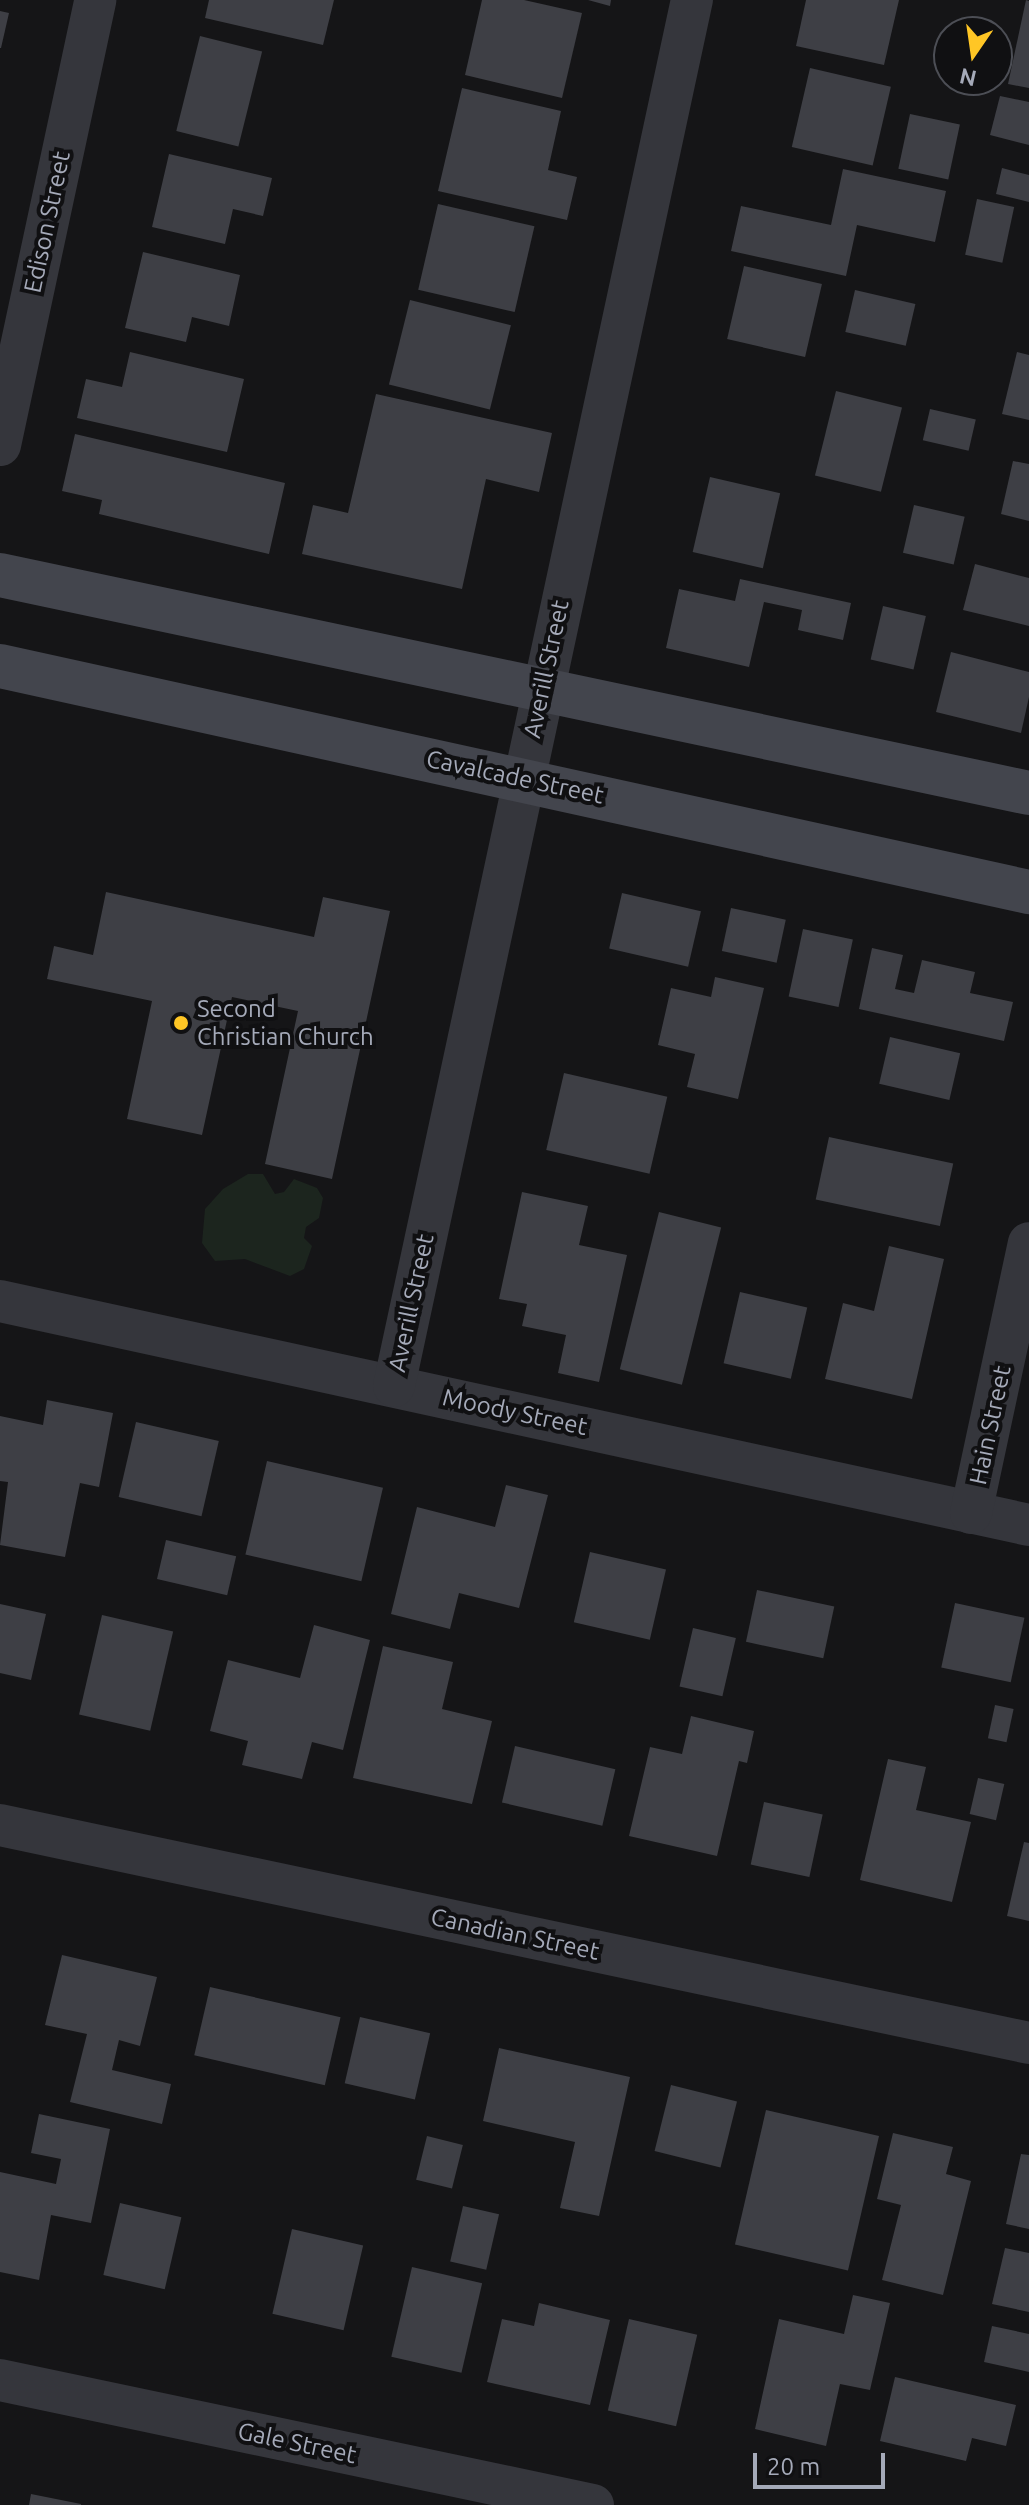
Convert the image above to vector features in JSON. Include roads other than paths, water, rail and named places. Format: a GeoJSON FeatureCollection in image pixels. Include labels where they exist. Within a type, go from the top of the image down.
{"type":"FeatureCollection","features":[{"type":"Feature","properties":{"kind":"main road"},"geometry":{"type":"LineString","coordinates":[[0,575],[1029,793]]}},
{"type":"Feature","properties":{"kind":"main road","name":"Cavalcade Street"},"geometry":{"type":"LineString","coordinates":[[0,666],[523,778],[1029,892]]}},
{"type":"Feature","properties":{"kind":"street","name":"Edison Street"},"geometry":{"type":"LineString","coordinates":[[0,445],[95,0]]}},
{"type":"Feature","properties":{"kind":"street","name":"Averill Street"},"geometry":{"type":"LineString","coordinates":[[394,1386],[692,0]]}},
{"type":"Feature","properties":{"kind":"street","name":"Hain Street"},"geometry":{"type":"LineString","coordinates":[[971,1513],[1029,1243]]}},
{"type":"Feature","properties":{"kind":"street","name":"Moody Street"},"geometry":{"type":"LineString","coordinates":[[0,1301],[1029,1525]]}},
{"type":"Feature","properties":{"kind":"street","name":"Canadian Street"},"geometry":{"type":"LineString","coordinates":[[0,1825],[1029,2043]]}},
{"type":"Feature","properties":{"kind":"street","name":"Gale Street"},"geometry":{"type":"LineString","coordinates":[[0,2380],[593,2505]]}},
{"type":"Feature","properties":{"kind":"place","name":"Second Christian Church"},"geometry":{"type":"Point","coordinates":[181,1023]}}]}
